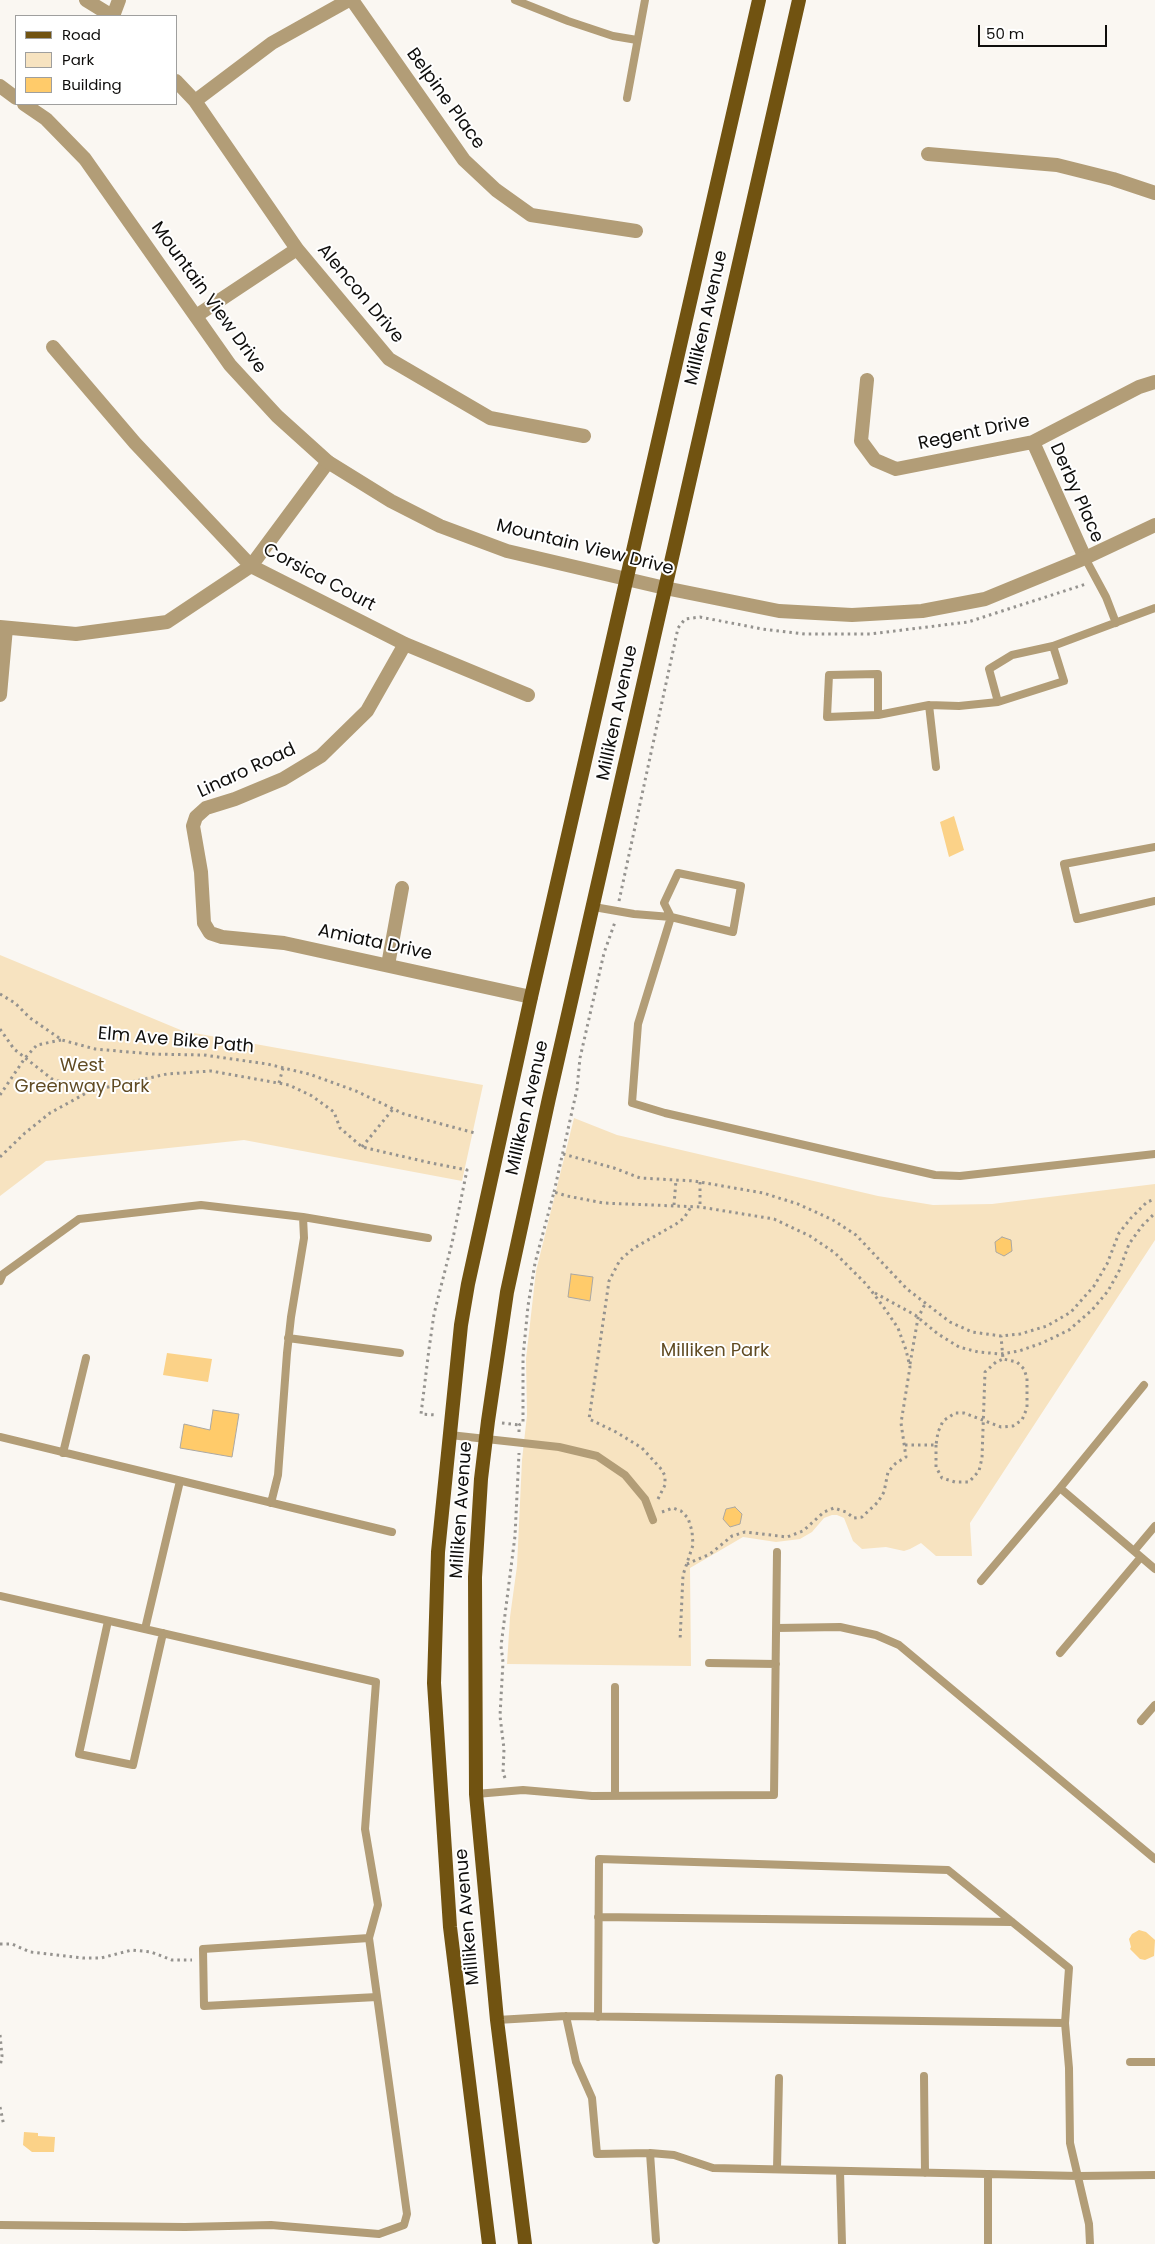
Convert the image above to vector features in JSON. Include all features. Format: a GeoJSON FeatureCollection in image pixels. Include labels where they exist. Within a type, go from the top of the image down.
{"type":"FeatureCollection","features":[{"type":"Feature","properties":{"kind":"main road","name":"Milliken Avenue"},"geometry":{"type":"LineString","coordinates":[[489,2244],[450,1927],[434,1683],[438,1552],[451,1417],[468,1284],[531,997],[759,0]]}},
{"type":"Feature","properties":{"kind":"main road","name":"Milliken Avenue"},"geometry":{"type":"LineString","coordinates":[[525,2244],[497,2020],[476,1794],[475,1577],[488,1421],[507,1292],[549,1098],[799,0]]}},
{"type":"Feature","properties":{"kind":"street"},"geometry":{"type":"LineString","coordinates":[[86,0],[110,15]]}},
{"type":"Feature","properties":{"kind":"street"},"geometry":{"type":"LineString","coordinates":[[112,15],[119,0]]}},
{"type":"Feature","properties":{"kind":"street"},"geometry":{"type":"LineString","coordinates":[[195,101],[272,43],[350,0]]}},
{"type":"Feature","properties":{"kind":"street","name":"Belpine Place"},"geometry":{"type":"LineString","coordinates":[[350,0],[464,160],[496,190],[531,215],[636,231]]}},
{"type":"Feature","properties":{"kind":"street","name":"Alencon Drive"},"geometry":{"type":"LineString","coordinates":[[178,83],[195,101],[297,249],[389,359],[490,418],[584,436]]}},
{"type":"Feature","properties":{"kind":"street"},"geometry":{"type":"LineString","coordinates":[[0,86],[15,97]]}},
{"type":"Feature","properties":{"kind":"street","name":"Mountain View Drive"},"geometry":{"type":"LineString","coordinates":[[25,105],[46,119],[85,159],[230,365],[276,416],[328,462],[391,501],[440,526],[507,551],[627,580],[779,611],[852,615],[922,611],[984,599],[1085,558],[1155,525]]}},
{"type":"Feature","properties":{"kind":"street"},"geometry":{"type":"LineString","coordinates":[[928,154],[1057,165],[1113,179],[1155,193]]}},
{"type":"Feature","properties":{"kind":"street"},"geometry":{"type":"LineString","coordinates":[[196,316],[297,249]]}},
{"type":"Feature","properties":{"kind":"street","name":"Corsica Court"},"geometry":{"type":"LineString","coordinates":[[53,347],[135,442],[251,566],[405,644],[528,696]]}},
{"type":"Feature","properties":{"kind":"street","name":"Regent Drive"},"geometry":{"type":"LineString","coordinates":[[867,380],[861,441],[874,460],[896,469],[1033,442],[1139,387],[1155,382]]}},
{"type":"Feature","properties":{"kind":"street","name":"Derby Place"},"geometry":{"type":"LineString","coordinates":[[1033,442],[1085,558]]}},
{"type":"Feature","properties":{"kind":"street"},"geometry":{"type":"LineString","coordinates":[[0,695],[3,627],[76,634],[167,622],[251,566],[328,462]]}},
{"type":"Feature","properties":{"kind":"street","name":"Linaro Road"},"geometry":{"type":"LineString","coordinates":[[210,932],[204,922],[201,872],[193,826],[196,817],[206,808],[235,799],[282,779],[321,756],[368,711],[405,644]]}},
{"type":"Feature","properties":{"kind":"street"},"geometry":{"type":"LineString","coordinates":[[388,965],[402,888]]}},
{"type":"Feature","properties":{"kind":"street","name":"Amiata Drive"},"geometry":{"type":"LineString","coordinates":[[210,932],[222,937],[284,943],[531,997]]}},
{"type":"Feature","properties":{"kind":"lane"},"geometry":{"type":"LineString","coordinates":[[515,0],[613,36],[637,40]]}},
{"type":"Feature","properties":{"kind":"lane"},"geometry":{"type":"LineString","coordinates":[[627,98],[645,0]]}},
{"type":"Feature","properties":{"kind":"lane"},"geometry":{"type":"LineString","coordinates":[[1085,558],[1116,623]]}},
{"type":"Feature","properties":{"kind":"lane"},"geometry":{"type":"LineString","coordinates":[[998,702],[989,669],[1012,655],[1053,646],[1155,608]]}},
{"type":"Feature","properties":{"kind":"lane"},"geometry":{"type":"LineString","coordinates":[[878,715],[878,674],[829,675],[828,717],[878,715],[929,705],[959,706],[998,702],[1064,681],[1053,646]]}},
{"type":"Feature","properties":{"kind":"lane"},"geometry":{"type":"LineString","coordinates":[[929,705],[936,767]]}},
{"type":"Feature","properties":{"kind":"lane"},"geometry":{"type":"LineString","coordinates":[[1155,847],[1064,864],[1077,919],[1155,901]]}},
{"type":"Feature","properties":{"kind":"lane"},"geometry":{"type":"LineString","coordinates":[[594,907],[671,917],[733,932],[740,886],[678,873],[664,903],[671,917],[638,1024],[632,1103],[665,1113],[935,1175],[960,1176],[1155,1154]]}},
{"type":"Feature","properties":{"kind":"lane"},"geometry":{"type":"LineString","coordinates":[[0,1281],[3,1274],[79,1219],[202,1205],[303,1217],[428,1238]]}},
{"type":"Feature","properties":{"kind":"lane"},"geometry":{"type":"LineString","coordinates":[[271,1503],[278,1475],[288,1338],[304,1238],[303,1217]]}},
{"type":"Feature","properties":{"kind":"lane"},"geometry":{"type":"LineString","coordinates":[[288,1338],[400,1353]]}},
{"type":"Feature","properties":{"kind":"lane"},"geometry":{"type":"LineString","coordinates":[[63,1453],[86,1358]]}},
{"type":"Feature","properties":{"kind":"lane"},"geometry":{"type":"LineString","coordinates":[[981,1581],[1144,1385]]}},
{"type":"Feature","properties":{"kind":"lane"},"geometry":{"type":"LineString","coordinates":[[450,1435],[559,1447],[597,1456],[630,1481],[645,1498],[653,1520]]}},
{"type":"Feature","properties":{"kind":"lane"},"geometry":{"type":"LineString","coordinates":[[0,1437],[392,1532]]}},
{"type":"Feature","properties":{"kind":"lane"},"geometry":{"type":"LineString","coordinates":[[145,1629],[180,1481]]}},
{"type":"Feature","properties":{"kind":"lane"},"geometry":{"type":"LineString","coordinates":[[1060,1488],[1155,1569]]}},
{"type":"Feature","properties":{"kind":"lane"},"geometry":{"type":"LineString","coordinates":[[1134,1551],[1155,1526]]}},
{"type":"Feature","properties":{"kind":"lane"},"geometry":{"type":"LineString","coordinates":[[476,1794],[523,1790],[592,1796],[774,1795],[777,1552]]}},
{"type":"Feature","properties":{"kind":"lane"},"geometry":{"type":"LineString","coordinates":[[1060,1653],[1141,1557]]}},
{"type":"Feature","properties":{"kind":"lane"},"geometry":{"type":"LineString","coordinates":[[0,1596],[376,1682],[365,1829],[378,1905],[369,1938],[407,2214],[404,2226],[379,2234],[271,2225],[185,2227],[0,2225]]}},
{"type":"Feature","properties":{"kind":"lane"},"geometry":{"type":"LineString","coordinates":[[108,1620],[79,1754],[132,1765],[163,1633]]}},
{"type":"Feature","properties":{"kind":"lane"},"geometry":{"type":"LineString","coordinates":[[777,1628],[840,1627],[876,1635],[899,1645],[1155,1859]]}},
{"type":"Feature","properties":{"kind":"lane"},"geometry":{"type":"LineString","coordinates":[[709,1663],[776,1664]]}},
{"type":"Feature","properties":{"kind":"lane"},"geometry":{"type":"LineString","coordinates":[[615,1686],[615,1796]]}},
{"type":"Feature","properties":{"kind":"lane"},"geometry":{"type":"LineString","coordinates":[[1141,1721],[1155,1704]]}},
{"type":"Feature","properties":{"kind":"lane"},"geometry":{"type":"LineString","coordinates":[[598,2017],[598,1860],[948,1870],[1068,1968],[1065,2023],[1068,2051],[1070,2143],[1089,2224],[1090,2244]]}},
{"type":"Feature","properties":{"kind":"lane"},"geometry":{"type":"LineString","coordinates":[[598,1917],[1012,1922]]}},
{"type":"Feature","properties":{"kind":"lane"},"geometry":{"type":"LineString","coordinates":[[369,1938],[202,1949],[204,2006],[377,1997]]}},
{"type":"Feature","properties":{"kind":"lane"},"geometry":{"type":"LineString","coordinates":[[566,2016],[576,2062],[592,2098],[598,2154],[650,2153],[674,2155],[713,2168],[1079,2176],[1155,2175]]}},
{"type":"Feature","properties":{"kind":"lane"},"geometry":{"type":"LineString","coordinates":[[497,2020],[566,2016],[1065,2023]]}},
{"type":"Feature","properties":{"kind":"lane"},"geometry":{"type":"LineString","coordinates":[[1130,2062],[1155,2062]]}},
{"type":"Feature","properties":{"kind":"lane"},"geometry":{"type":"LineString","coordinates":[[924,2076],[925,2173]]}},
{"type":"Feature","properties":{"kind":"lane"},"geometry":{"type":"LineString","coordinates":[[777,2169],[779,2078]]}},
{"type":"Feature","properties":{"kind":"lane"},"geometry":{"type":"LineString","coordinates":[[650,2153],[656,2240]]}},
{"type":"Feature","properties":{"kind":"lane"},"geometry":{"type":"LineString","coordinates":[[840,2171],[842,2244]]}},
{"type":"Feature","properties":{"kind":"lane"},"geometry":{"type":"LineString","coordinates":[[988,2174],[988,2244]]}},
{"type":"Feature","properties":{"kind":"path"},"geometry":{"type":"LineString","coordinates":[[488,1421],[519,1425],[523,1423],[524,1357],[528,1306],[535,1263],[578,1089],[580,1058],[604,952],[617,911],[678,628],[684,619],[700,617],[805,634],[870,634],[968,622],[1022,606],[1096,580]]}},
{"type":"Feature","properties":{"kind":"path","name":"Elm Ave Bike Path"},"geometry":{"type":"LineString","coordinates":[[0,994],[15,1003],[30,1018],[62,1040],[95,1049],[152,1054],[204,1054],[283,1068],[309,1074],[356,1091],[404,1114],[475,1133]]}},
{"type":"Feature","properties":{"kind":"path"},"geometry":{"type":"LineString","coordinates":[[0,1029],[14,1049],[52,1079],[90,1091]]}},
{"type":"Feature","properties":{"kind":"path"},"geometry":{"type":"LineString","coordinates":[[0,1095],[25,1058],[37,1045],[62,1040]]}},
{"type":"Feature","properties":{"kind":"path"},"geometry":{"type":"LineString","coordinates":[[279,1083],[283,1068]]}},
{"type":"Feature","properties":{"kind":"path"},"geometry":{"type":"LineString","coordinates":[[0,1157],[25,1133],[50,1113],[90,1091],[167,1074],[211,1071],[289,1085],[312,1096],[334,1112],[340,1128],[362,1147],[467,1170],[452,1243],[434,1314],[421,1414],[451,1417]]}},
{"type":"Feature","properties":{"kind":"path"},"geometry":{"type":"LineString","coordinates":[[362,1147],[394,1109]]}},
{"type":"Feature","properties":{"kind":"path"},"geometry":{"type":"LineString","coordinates":[[563,1154],[614,1168],[640,1178],[700,1182],[763,1193],[798,1204],[833,1220],[856,1235],[907,1289],[950,1322],[972,1332],[1002,1336],[1020,1334],[1047,1326],[1070,1312],[1094,1286],[1107,1264],[1120,1233],[1130,1218],[1147,1202],[1155,1198]]}},
{"type":"Feature","properties":{"kind":"path"},"geometry":{"type":"LineString","coordinates":[[674,1206],[676,1180]]}},
{"type":"Feature","properties":{"kind":"path"},"geometry":{"type":"LineString","coordinates":[[700,1182],[700,1207]]}},
{"type":"Feature","properties":{"kind":"path"},"geometry":{"type":"LineString","coordinates":[[554,1192],[603,1202],[700,1207],[774,1219],[800,1231],[835,1253],[872,1292],[898,1328],[910,1367]]}},
{"type":"Feature","properties":{"kind":"path"},"geometry":{"type":"LineString","coordinates":[[657,1500],[666,1485],[662,1470],[642,1448],[616,1432],[589,1419],[609,1281],[620,1260],[655,1235],[676,1224],[684,1218],[691,1207]]}},
{"type":"Feature","properties":{"kind":"path"},"geometry":{"type":"LineString","coordinates":[[872,1292],[918,1318],[938,1334],[959,1347],[978,1352],[1001,1354],[1019,1351],[1042,1343],[1069,1330],[1092,1310],[1108,1291],[1119,1271],[1129,1244],[1142,1226],[1155,1213]]}},
{"type":"Feature","properties":{"kind":"path"},"geometry":{"type":"LineString","coordinates":[[687,1564],[710,1554],[732,1536],[745,1532],[787,1537],[803,1531],[824,1512],[834,1508],[846,1512],[854,1518],[862,1517],[881,1497],[888,1472],[896,1463],[906,1458],[901,1423],[918,1318],[925,1304]]}},
{"type":"Feature","properties":{"kind":"path"},"geometry":{"type":"LineString","coordinates":[[1002,1336],[1001,1354],[1003,1358]]}},
{"type":"Feature","properties":{"kind":"path"},"geometry":{"type":"LineString","coordinates":[[984,1420],[964,1413],[955,1413],[943,1422],[938,1432],[936,1445],[936,1467],[942,1478],[955,1482],[969,1482],[979,1471],[984,1420],[985,1372],[1003,1358],[1017,1362],[1024,1369],[1027,1378],[1027,1408],[1022,1420],[1013,1426],[1001,1427],[984,1420]]}},
{"type":"Feature","properties":{"kind":"path"},"geometry":{"type":"LineString","coordinates":[[505,1778],[503,1773],[504,1748],[500,1716],[503,1662],[501,1646],[515,1536],[519,1425]]}},
{"type":"Feature","properties":{"kind":"path"},"geometry":{"type":"LineString","coordinates":[[904,1445],[936,1445]]}},
{"type":"Feature","properties":{"kind":"path"},"geometry":{"type":"LineString","coordinates":[[663,1513],[673,1508],[681,1511],[688,1518],[692,1531],[692,1545],[683,1574],[680,1642]]}},
{"type":"Feature","properties":{"kind":"path"},"geometry":{"type":"LineString","coordinates":[[0,1944],[12,1944],[30,1952],[83,1958],[101,1958],[132,1950],[151,1952],[172,1960],[203,1959]]}},
{"type":"Feature","properties":{"kind":"path"},"geometry":{"type":"LineString","coordinates":[[0,2035],[2,2056],[0,2067]]}},
{"type":"Feature","properties":{"kind":"path"},"geometry":{"type":"LineString","coordinates":[[0,2106],[4,2126]]}},
{"type":"Feature","properties":{"kind":"green space","name":"West Greenway Park"},"geometry":{"type":"Polygon","coordinates":[[[0,955],[183,1031],[483,1085],[462,1181],[244,1140],[46,1161],[0,1196],[0,955]]]}},
{"type":"Feature","properties":{"kind":"green space","name":"Milliken Park"},"geometry":{"type":"Polygon","coordinates":[[[574,1118],[617,1135],[878,1196],[933,1205],[992,1204],[1155,1184],[1155,1240],[970,1523],[972,1556],[936,1556],[921,1543],[904,1551],[886,1547],[862,1549],[853,1541],[844,1518],[832,1515],[824,1518],[812,1532],[800,1539],[776,1542],[743,1537],[690,1568],[691,1666],[507,1664],[510,1617],[517,1566],[522,1460],[527,1415],[526,1359],[536,1271],[574,1118]]]}},
{"type":"Feature","properties":{"kind":"shaded area"},"geometry":{"type":"Polygon","coordinates":[[[954,816],[964,850],[949,857],[940,822],[954,816]]]}},
{"type":"Feature","properties":{"kind":"shaded area"},"geometry":{"type":"Polygon","coordinates":[[[167,1353],[212,1359],[208,1382],[163,1375],[167,1353]]]}},
{"type":"Feature","properties":{"kind":"shaded area"},"geometry":{"type":"Polygon","coordinates":[[[1139,1930],[1146,1932],[1155,1940],[1154,1956],[1145,1960],[1140,1959],[1130,1949],[1129,1939],[1132,1934],[1139,1930]]]}},
{"type":"Feature","properties":{"kind":"shaded area"},"geometry":{"type":"Polygon","coordinates":[[[24,2132],[38,2133],[38,2136],[55,2137],[54,2152],[32,2152],[23,2145],[24,2132]]]}},
{"type":"Feature","properties":{"kind":"building"},"geometry":{"type":"Polygon","coordinates":[[[1002,1237],[1011,1240],[1012,1251],[1004,1256],[996,1252],[995,1242],[1002,1237]]]}},
{"type":"Feature","properties":{"kind":"building"},"geometry":{"type":"Polygon","coordinates":[[[571,1274],[593,1277],[590,1301],[568,1297],[571,1274]]]}},
{"type":"Feature","properties":{"kind":"building"},"geometry":{"type":"Polygon","coordinates":[[[213,1410],[239,1414],[232,1457],[180,1448],[184,1424],[210,1430],[213,1410]]]}},
{"type":"Feature","properties":{"kind":"building"},"geometry":{"type":"Polygon","coordinates":[[[735,1507],[742,1514],[740,1524],[730,1527],[723,1519],[726,1509],[735,1507]]]}}]}
